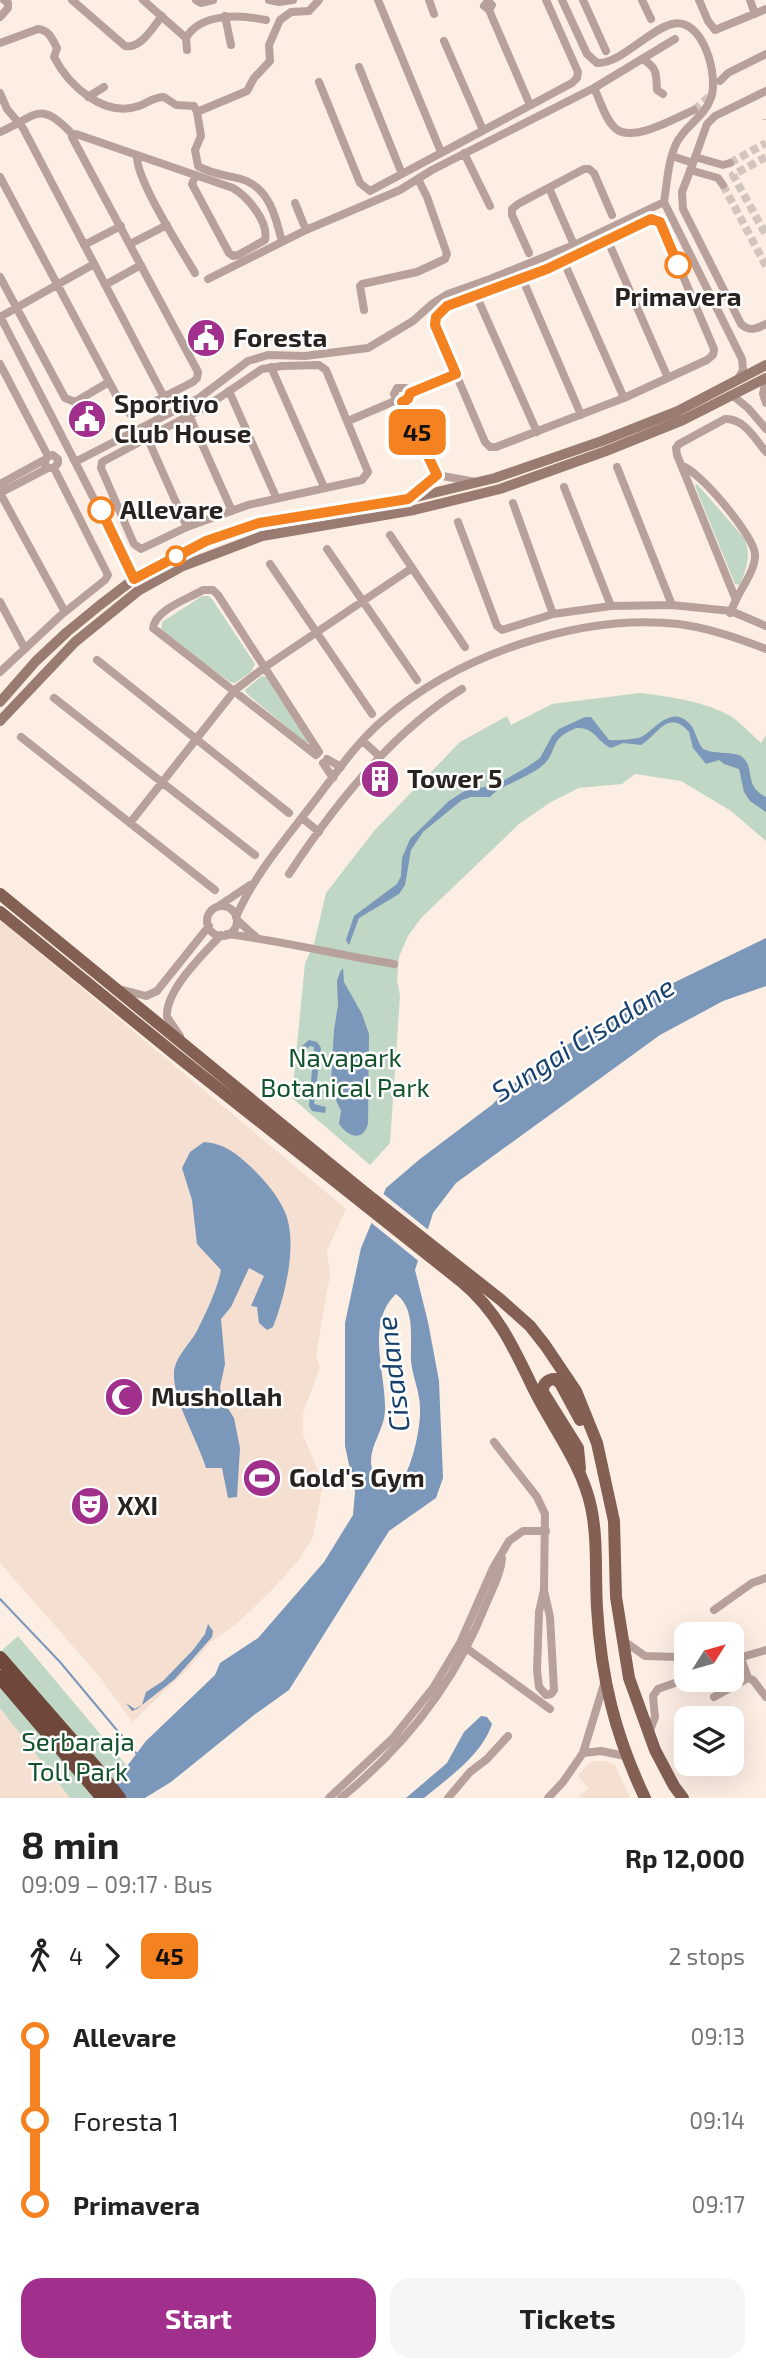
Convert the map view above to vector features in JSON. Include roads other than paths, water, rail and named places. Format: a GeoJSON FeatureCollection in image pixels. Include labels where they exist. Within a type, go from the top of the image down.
{"type":"FeatureCollection","features":[{"type":"Feature","properties":{"kind":"highway"},"geometry":{"type":"LineString","coordinates":[[0,1658],[61,1726],[119,1798]]}},
{"type":"Feature","properties":{"kind":"highway"},"geometry":{"type":"LineString","coordinates":[[0,1677],[103,1798]]}},
{"type":"Feature","properties":{"kind":"main road"},"geometry":{"type":"LineString","coordinates":[[0,721],[75,642],[127,599],[183,566],[262,536],[449,503],[500,489],[604,446],[765,366]]}},
{"type":"Feature","properties":{"kind":"main road"},"geometry":{"type":"LineString","coordinates":[[0,702],[66,632],[134,579],[206,541],[259,523],[408,499],[479,482],[604,446],[683,420],[766,378]]}},
{"type":"Feature","properties":{"kind":"main road"},"geometry":{"type":"LineString","coordinates":[[259,523],[262,536]]}},
{"type":"Feature","properties":{"kind":"main road"},"geometry":{"type":"LineString","coordinates":[[0,894],[198,1056],[264,1118]]}},
{"type":"Feature","properties":{"kind":"main road"},"geometry":{"type":"LineString","coordinates":[[0,912],[524,1321],[558,1362],[576,1391],[592,1428],[614,1521],[615,1584],[621,1639],[629,1678],[648,1734],[678,1794]]}},
{"type":"Feature","properties":{"kind":"main road"},"geometry":{"type":"LineString","coordinates":[[455,1269],[480,1297],[515,1348],[551,1424],[580,1473],[592,1514],[597,1609],[605,1683],[625,1756],[645,1798]]}},
{"type":"Feature","properties":{"kind":"main road"},"geometry":{"type":"LineString","coordinates":[[580,1473],[578,1448],[543,1391],[545,1383],[552,1379],[562,1385],[577,1412],[607,1495]]}},
{"type":"Feature","properties":{"kind":"street"},"geometry":{"type":"LineString","coordinates":[[0,17],[8,8],[8,3],[4,0]]}},
{"type":"Feature","properties":{"kind":"street"},"geometry":{"type":"LineString","coordinates":[[72,0],[125,46],[137,45],[163,16]]}},
{"type":"Feature","properties":{"kind":"street"},"geometry":{"type":"LineString","coordinates":[[143,0],[186,38],[187,50]]}},
{"type":"Feature","properties":{"kind":"street"},"geometry":{"type":"LineString","coordinates":[[196,0],[201,3],[214,0]]}},
{"type":"Feature","properties":{"kind":"street"},"geometry":{"type":"LineString","coordinates":[[269,0],[293,0]]}},
{"type":"Feature","properties":{"kind":"street"},"geometry":{"type":"LineString","coordinates":[[197,112],[247,91],[254,78],[270,61],[269,45],[280,20],[290,12],[309,11],[319,0]]}},
{"type":"Feature","properties":{"kind":"street"},"geometry":{"type":"LineString","coordinates":[[378,0],[441,152]]}},
{"type":"Feature","properties":{"kind":"street"},"geometry":{"type":"LineString","coordinates":[[429,0],[434,14]]}},
{"type":"Feature","properties":{"kind":"street"},"geometry":{"type":"LineString","coordinates":[[502,0],[488,4],[530,105]]}},
{"type":"Feature","properties":{"kind":"street"},"geometry":{"type":"LineString","coordinates":[[319,82],[360,183],[365,190],[376,189],[578,78],[578,72],[546,0]]}},
{"type":"Feature","properties":{"kind":"street"},"geometry":{"type":"LineString","coordinates":[[562,0],[587,54],[597,63],[609,61],[671,24],[686,26],[696,35],[710,59],[714,82],[712,97],[702,114],[679,138],[672,156],[664,202],[742,359],[743,370],[738,380]]}},
{"type":"Feature","properties":{"kind":"street"},"geometry":{"type":"LineString","coordinates":[[583,0],[606,51]]}},
{"type":"Feature","properties":{"kind":"street"},"geometry":{"type":"LineString","coordinates":[[642,0],[651,19]]}},
{"type":"Feature","properties":{"kind":"street"},"geometry":{"type":"LineString","coordinates":[[699,0],[715,30],[766,9]]}},
{"type":"Feature","properties":{"kind":"street"},"geometry":{"type":"LineString","coordinates":[[750,0],[755,14]]}},
{"type":"Feature","properties":{"kind":"street"},"geometry":{"type":"LineString","coordinates":[[186,38],[193,30],[225,16],[266,20]]}},
{"type":"Feature","properties":{"kind":"street"},"geometry":{"type":"LineString","coordinates":[[225,16],[231,45]]}},
{"type":"Feature","properties":{"kind":"street"},"geometry":{"type":"LineString","coordinates":[[0,43],[38,29],[46,31],[57,48],[54,59],[88,97],[104,106],[138,107],[150,99],[164,97],[176,105],[194,106],[201,136],[195,150],[198,166],[244,180],[257,187],[275,215],[282,242]]}},
{"type":"Feature","properties":{"kind":"street"},"geometry":{"type":"LineString","coordinates":[[208,279],[306,230],[400,190],[464,153],[594,88],[675,39]]}},
{"type":"Feature","properties":{"kind":"street"},"geometry":{"type":"LineString","coordinates":[[444,41],[483,130]]}},
{"type":"Feature","properties":{"kind":"street"},"geometry":{"type":"LineString","coordinates":[[720,80],[728,73],[766,54]]}},
{"type":"Feature","properties":{"kind":"street"},"geometry":{"type":"LineString","coordinates":[[642,59],[652,65],[656,72],[657,90],[663,94]]}},
{"type":"Feature","properties":{"kind":"street"},"geometry":{"type":"LineString","coordinates":[[359,67],[402,174]]}},
{"type":"Feature","properties":{"kind":"street"},"geometry":{"type":"LineString","coordinates":[[88,97],[104,86]]}},
{"type":"Feature","properties":{"kind":"street"},"geometry":{"type":"LineString","coordinates":[[594,88],[611,123],[616,130],[624,134],[639,133],[694,110]]}},
{"type":"Feature","properties":{"kind":"street"},"geometry":{"type":"LineString","coordinates":[[766,90],[715,116],[707,124],[681,201],[741,324],[746,329],[753,330],[766,324]]}},
{"type":"Feature","properties":{"kind":"street"},"geometry":{"type":"LineString","coordinates":[[0,93],[164,397]]}},
{"type":"Feature","properties":{"kind":"street"},"geometry":{"type":"LineString","coordinates":[[0,132],[19,124],[27,117],[44,113],[52,115],[73,135],[137,155],[196,175],[233,188],[243,194],[266,230],[265,240],[238,255],[229,253],[192,184],[196,175]]}},
{"type":"Feature","properties":{"kind":"street"},"geometry":{"type":"LineString","coordinates":[[0,177],[121,407],[130,414],[193,382],[198,372],[73,135]]}},
{"type":"Feature","properties":{"kind":"street"},"geometry":{"type":"LineString","coordinates":[[464,153],[490,206]]}},
{"type":"Feature","properties":{"kind":"street"},"geometry":{"type":"LineString","coordinates":[[137,155],[138,167],[195,273]]}},
{"type":"Feature","properties":{"kind":"street"},"geometry":{"type":"LineString","coordinates":[[672,156],[718,178],[723,185]]}},
{"type":"Feature","properties":{"kind":"street"},"geometry":{"type":"LineString","coordinates":[[693,164],[730,163]]}},
{"type":"Feature","properties":{"kind":"street"},"geometry":{"type":"LineString","coordinates":[[528,253],[512,209],[584,169],[594,173],[612,215]]}},
{"type":"Feature","properties":{"kind":"street"},"geometry":{"type":"LineString","coordinates":[[364,310],[360,286],[417,272],[445,259],[447,254],[418,179]]}},
{"type":"Feature","properties":{"kind":"street"},"geometry":{"type":"LineString","coordinates":[[549,188],[574,245]]}},
{"type":"Feature","properties":{"kind":"street"},"geometry":{"type":"LineString","coordinates":[[77,461],[199,398],[248,361],[268,355],[305,356],[368,348],[413,321],[448,294],[574,245],[664,202]]}},
{"type":"Feature","properties":{"kind":"street"},"geometry":{"type":"LineString","coordinates":[[295,203],[306,230]]}},
{"type":"Feature","properties":{"kind":"street"},"geometry":{"type":"LineString","coordinates":[[651,219],[660,222],[714,349],[713,355],[624,398],[490,447],[485,442],[435,325],[436,317],[447,306],[564,262],[608,241],[651,219]]}},
{"type":"Feature","properties":{"kind":"street"},"geometry":{"type":"LineString","coordinates":[[130,244],[167,225]]}},
{"type":"Feature","properties":{"kind":"street"},"geometry":{"type":"LineString","coordinates":[[84,245],[121,226]]}},
{"type":"Feature","properties":{"kind":"street"},"geometry":{"type":"LineString","coordinates":[[608,241],[668,378]]}},
{"type":"Feature","properties":{"kind":"street"},"geometry":{"type":"LineString","coordinates":[[564,262],[624,398]]}},
{"type":"Feature","properties":{"kind":"street"},"geometry":{"type":"LineString","coordinates":[[94,264],[0,316],[77,461],[134,579]]}},
{"type":"Feature","properties":{"kind":"street"},"geometry":{"type":"LineString","coordinates":[[105,285],[141,265]]}},
{"type":"Feature","properties":{"kind":"street"},"geometry":{"type":"LineString","coordinates":[[0,277],[65,398],[75,402],[109,382]]}},
{"type":"Feature","properties":{"kind":"street"},"geometry":{"type":"LineString","coordinates":[[522,278],[582,415]]}},
{"type":"Feature","properties":{"kind":"street"},"geometry":{"type":"LineString","coordinates":[[476,295],[537,432]]}},
{"type":"Feature","properties":{"kind":"street"},"geometry":{"type":"LineString","coordinates":[[742,359],[754,365],[765,366]]}},
{"type":"Feature","properties":{"kind":"street"},"geometry":{"type":"LineString","coordinates":[[0,364],[108,575],[0,672]]}},
{"type":"Feature","properties":{"kind":"street"},"geometry":{"type":"LineString","coordinates":[[323,366],[368,472],[362,480],[276,497],[232,511],[187,527],[145,547],[134,544],[101,468],[102,462],[229,391],[250,376],[271,367],[323,366]]}},
{"type":"Feature","properties":{"kind":"street"},"geometry":{"type":"LineString","coordinates":[[271,367],[324,487]]}},
{"type":"Feature","properties":{"kind":"street"},"geometry":{"type":"LineString","coordinates":[[348,421],[408,399],[410,393],[456,374]]}},
{"type":"Feature","properties":{"kind":"street"},"geometry":{"type":"LineString","coordinates":[[766,378],[763,394],[766,403]]}},
{"type":"Feature","properties":{"kind":"street"},"geometry":{"type":"LineString","coordinates":[[410,393],[403,386],[397,388],[394,394],[437,475]]}},
{"type":"Feature","properties":{"kind":"street"},"geometry":{"type":"LineString","coordinates":[[229,391],[276,497]]}},
{"type":"Feature","properties":{"kind":"street"},"geometry":{"type":"LineString","coordinates":[[732,395],[743,403],[766,429]]}},
{"type":"Feature","properties":{"kind":"street"},"geometry":{"type":"LineString","coordinates":[[189,415],[232,511]]}},
{"type":"Feature","properties":{"kind":"street"},"geometry":{"type":"LineString","coordinates":[[736,600],[677,454],[678,444],[725,419],[734,418],[766,452]]}},
{"type":"Feature","properties":{"kind":"street"},"geometry":{"type":"LineString","coordinates":[[147,437],[187,527]]}},
{"type":"Feature","properties":{"kind":"street"},"geometry":{"type":"LineString","coordinates":[[0,484],[49,463],[58,463],[58,458],[70,450]]}},
{"type":"Feature","properties":{"kind":"street"},"geometry":{"type":"LineString","coordinates":[[49,463],[0,493],[65,612]]}},
{"type":"Feature","properties":{"kind":"street"},"geometry":{"type":"LineString","coordinates":[[682,466],[694,472],[740,525],[753,545],[754,565],[730,613]]}},
{"type":"Feature","properties":{"kind":"street"},"geometry":{"type":"LineString","coordinates":[[617,467],[672,605]]}},
{"type":"Feature","properties":{"kind":"street"},"geometry":{"type":"LineString","coordinates":[[408,499],[437,475],[479,482]]}},
{"type":"Feature","properties":{"kind":"street"},"geometry":{"type":"LineString","coordinates":[[564,486],[611,606]]}},
{"type":"Feature","properties":{"kind":"street"},"geometry":{"type":"LineString","coordinates":[[513,503],[553,614]]}},
{"type":"Feature","properties":{"kind":"street"},"geometry":{"type":"LineString","coordinates":[[458,523],[497,626],[507,630],[553,614],[611,606],[672,605],[730,613],[766,626]]}},
{"type":"Feature","properties":{"kind":"street"},"geometry":{"type":"LineString","coordinates":[[390,534],[465,647]]}},
{"type":"Feature","properties":{"kind":"street"},"geometry":{"type":"LineString","coordinates":[[327,550],[417,680]]}},
{"type":"Feature","properties":{"kind":"street"},"geometry":{"type":"LineString","coordinates":[[270,564],[372,714]]}},
{"type":"Feature","properties":{"kind":"street"},"geometry":{"type":"LineString","coordinates":[[130,823],[234,690],[412,568]]}},
{"type":"Feature","properties":{"kind":"street"},"geometry":{"type":"LineString","coordinates":[[203,590],[213,590],[265,667],[318,754],[234,690],[156,631],[153,624],[157,618],[203,590]]}},
{"type":"Feature","properties":{"kind":"street"},"geometry":{"type":"LineString","coordinates":[[0,602],[25,649]]}},
{"type":"Feature","properties":{"kind":"street"},"geometry":{"type":"LineString","coordinates":[[198,1056],[167,1017],[169,1001],[198,961],[224,935],[234,930],[252,883],[341,767],[380,723],[414,695],[490,656],[542,638],[602,625],[638,622],[722,629],[766,649]]}},
{"type":"Feature","properties":{"kind":"street"},"geometry":{"type":"LineString","coordinates":[[97,660],[289,813]]}},
{"type":"Feature","properties":{"kind":"street"},"geometry":{"type":"LineString","coordinates":[[289,874],[319,832],[380,757],[423,715],[463,689]]}},
{"type":"Feature","properties":{"kind":"street"},"geometry":{"type":"LineString","coordinates":[[54,698],[255,855]]}},
{"type":"Feature","properties":{"kind":"street"},"geometry":{"type":"LineString","coordinates":[[20,737],[215,890]]}},
{"type":"Feature","properties":{"kind":"street"},"geometry":{"type":"LineString","coordinates":[[363,741],[380,757]]}},
{"type":"Feature","properties":{"kind":"street"},"geometry":{"type":"LineString","coordinates":[[333,778],[325,761],[341,767]]}},
{"type":"Feature","properties":{"kind":"street"},"geometry":{"type":"LineString","coordinates":[[302,818],[319,832]]}},
{"type":"Feature","properties":{"kind":"street"},"geometry":{"type":"LineString","coordinates":[[252,883],[216,907],[208,916],[209,926],[214,932],[256,937],[315,951],[394,964]]}},
{"type":"Feature","properties":{"kind":"street"},"geometry":{"type":"LineString","coordinates":[[216,907],[229,907],[256,937]]}},
{"type":"Feature","properties":{"kind":"street"},"geometry":{"type":"LineString","coordinates":[[108,982],[132,994],[146,996],[157,991],[209,926]]}},
{"type":"Feature","properties":{"kind":"street"},"geometry":{"type":"LineString","coordinates":[[188,953],[198,961]]}},
{"type":"Feature","properties":{"kind":"street"},"geometry":{"type":"LineString","coordinates":[[174,970],[184,978]]}},
{"type":"Feature","properties":{"kind":"street"},"geometry":{"type":"LineString","coordinates":[[494,1441],[540,1502],[545,1514],[544,1590],[538,1612],[537,1671],[538,1687],[546,1695],[552,1693],[554,1688],[550,1617],[544,1590]]}},
{"type":"Feature","properties":{"kind":"street"},"geometry":{"type":"LineString","coordinates":[[336,1797],[410,1725],[463,1645],[509,1541],[519,1532],[546,1531]]}},
{"type":"Feature","properties":{"kind":"street"},"geometry":{"type":"LineString","coordinates":[[714,1610],[752,1583],[766,1578]]}},
{"type":"Feature","properties":{"kind":"street"},"geometry":{"type":"LineString","coordinates":[[621,1639],[645,1656],[674,1657]]}},
{"type":"Feature","properties":{"kind":"street"},"geometry":{"type":"LineString","coordinates":[[463,1645],[550,1709]]}},
{"type":"Feature","properties":{"kind":"street"},"geometry":{"type":"LineString","coordinates":[[744,1657],[766,1650]]}},
{"type":"Feature","properties":{"kind":"street"},"geometry":{"type":"LineString","coordinates":[[744,1672],[766,1697]]}},
{"type":"Feature","properties":{"kind":"street"},"geometry":{"type":"LineString","coordinates":[[714,1697],[748,1678]]}},
{"type":"Feature","properties":{"kind":"street"},"geometry":{"type":"LineString","coordinates":[[548,1798],[583,1753],[605,1683]]}},
{"type":"Feature","properties":{"kind":"street"},"geometry":{"type":"LineString","coordinates":[[648,1734],[655,1717],[653,1696],[658,1689],[674,1683]]}},
{"type":"Feature","properties":{"kind":"street"},"geometry":{"type":"LineString","coordinates":[[448,1798],[470,1772],[508,1736]]}},
{"type":"Feature","properties":{"kind":"street"},"geometry":{"type":"LineString","coordinates":[[583,1753],[601,1751],[625,1756]]}},
{"type":"Feature","properties":{"kind":"water"},"geometry":{"type":"Polygon","coordinates":[[[585,717],[591,717],[609,740],[639,738],[670,717],[683,718],[692,727],[703,749],[738,755],[746,761],[754,787],[766,797],[766,812],[750,801],[744,792],[739,769],[719,760],[706,764],[693,748],[689,732],[682,725],[669,723],[641,745],[623,743],[611,748],[591,732],[576,728],[559,739],[546,762],[537,769],[490,797],[462,800],[423,832],[411,850],[405,885],[399,894],[359,918],[349,945],[346,940],[354,916],[397,884],[401,876],[402,858],[410,839],[449,801],[466,790],[496,785],[527,767],[540,758],[559,729],[585,717]]]}},
{"type":"Feature","properties":{"kind":"water","name":"Sungai Cisadane"},"geometry":{"type":"Polygon","coordinates":[[[766,938],[766,986],[723,1001],[660,1035],[456,1183],[433,1213],[415,1270],[439,1381],[443,1478],[436,1498],[389,1531],[289,1690],[171,1782],[145,1798],[103,1798],[146,1741],[215,1675],[220,1663],[258,1638],[324,1562],[353,1515],[355,1492],[345,1446],[345,1323],[361,1248],[386,1188],[551,1055],[638,1000],[766,938]],[[396,1294],[381,1319],[379,1349],[385,1410],[371,1456],[377,1481],[392,1493],[409,1466],[420,1417],[419,1396],[411,1360],[411,1325],[402,1300],[396,1294]]]}},
{"type":"Feature","properties":{"kind":"water"},"geometry":{"type":"Polygon","coordinates":[[[343,968],[344,982],[362,1014],[369,1034],[368,1124],[359,1136],[346,1132],[339,1124],[341,1111],[331,1082],[338,1005],[337,981],[343,968]]]}},
{"type":"Feature","properties":{"kind":"water"},"geometry":{"type":"Polygon","coordinates":[[[309,1040],[317,1042],[321,1048],[314,1104],[326,1107],[325,1113],[312,1111],[309,1106],[314,1047],[307,1049],[304,1069],[298,1069],[301,1047],[309,1040]]]}},
{"type":"Feature","properties":{"kind":"water"},"geometry":{"type":"Polygon","coordinates":[[[204,1142],[230,1150],[261,1177],[284,1210],[290,1237],[286,1285],[273,1327],[267,1330],[259,1323],[257,1307],[251,1306],[264,1276],[249,1268],[231,1307],[221,1319],[225,1364],[220,1387],[222,1399],[234,1418],[240,1448],[237,1497],[228,1498],[222,1468],[206,1468],[177,1396],[174,1374],[179,1357],[197,1331],[207,1309],[221,1270],[197,1244],[192,1200],[182,1168],[190,1152],[204,1142]]]}},
{"type":"Feature","properties":{"kind":"water"},"geometry":{"type":"Polygon","coordinates":[[[208,1624],[213,1631],[212,1637],[175,1679],[137,1709],[132,1711],[126,1703],[135,1709],[142,1705],[146,1692],[163,1681],[193,1650],[205,1634],[208,1624]]]}},
{"type":"Feature","properties":{"kind":"water"},"geometry":{"type":"Polygon","coordinates":[[[481,1716],[487,1717],[492,1724],[481,1746],[472,1756],[424,1798],[406,1798],[447,1763],[464,1732],[481,1716]]]}},
{"type":"Feature","properties":{"kind":"waterway"},"geometry":{"type":"LineString","coordinates":[[0,1599],[60,1662],[136,1753]]}},
{"type":"Feature","properties":{"kind":"tunnel"},"geometry":{"type":"LineString","coordinates":[[694,110],[711,95]]}},
{"type":"Feature","properties":{"kind":"tunnel"},"geometry":{"type":"LineString","coordinates":[[730,163],[766,143]]}},
{"type":"Feature","properties":{"kind":"tunnel"},"geometry":{"type":"LineString","coordinates":[[766,157],[733,175],[766,235]]}},
{"type":"Feature","properties":{"kind":"tunnel"},"geometry":{"type":"LineString","coordinates":[[723,185],[766,266]]}},
{"type":"Feature","properties":{"kind":"place","name":"Primavera"},"geometry":{"type":"Point","coordinates":[678,265]}},
{"type":"Feature","properties":{"kind":"place","name":"Foresta"},"geometry":{"type":"Point","coordinates":[206,338]}},
{"type":"Feature","properties":{"kind":"place","name":"Sportivo Club House"},"geometry":{"type":"Point","coordinates":[87,419]}},
{"type":"Feature","properties":{"kind":"place","name":"Allevare"},"geometry":{"type":"Point","coordinates":[101,510]}},
{"type":"Feature","properties":{"kind":"place","name":"Tower 5"},"geometry":{"type":"Point","coordinates":[380,779]}},
{"type":"Feature","properties":{"kind":"place","name":"Mushollah"},"geometry":{"type":"Point","coordinates":[124,1397]}},
{"type":"Feature","properties":{"kind":"place","name":"Gold's Gym"},"geometry":{"type":"Point","coordinates":[262,1478]}},
{"type":"Feature","properties":{"kind":"place","name":"XXI"},"geometry":{"type":"Point","coordinates":[90,1506]}},
{"type":"Feature","properties":{"kind":"park label","name":"Navapark Botanical Park"},"geometry":{"type":"Point","coordinates":[345,1073]}},
{"type":"Feature","properties":{"kind":"park label","name":"Serbaraja Toll Park"},"geometry":{"type":"Point","coordinates":[78,1757]}},
{"type":"Feature","properties":{"kind":"water label","name":"Cisadane"},"geometry":{"type":"Point","coordinates":[393,1374]}}]}
